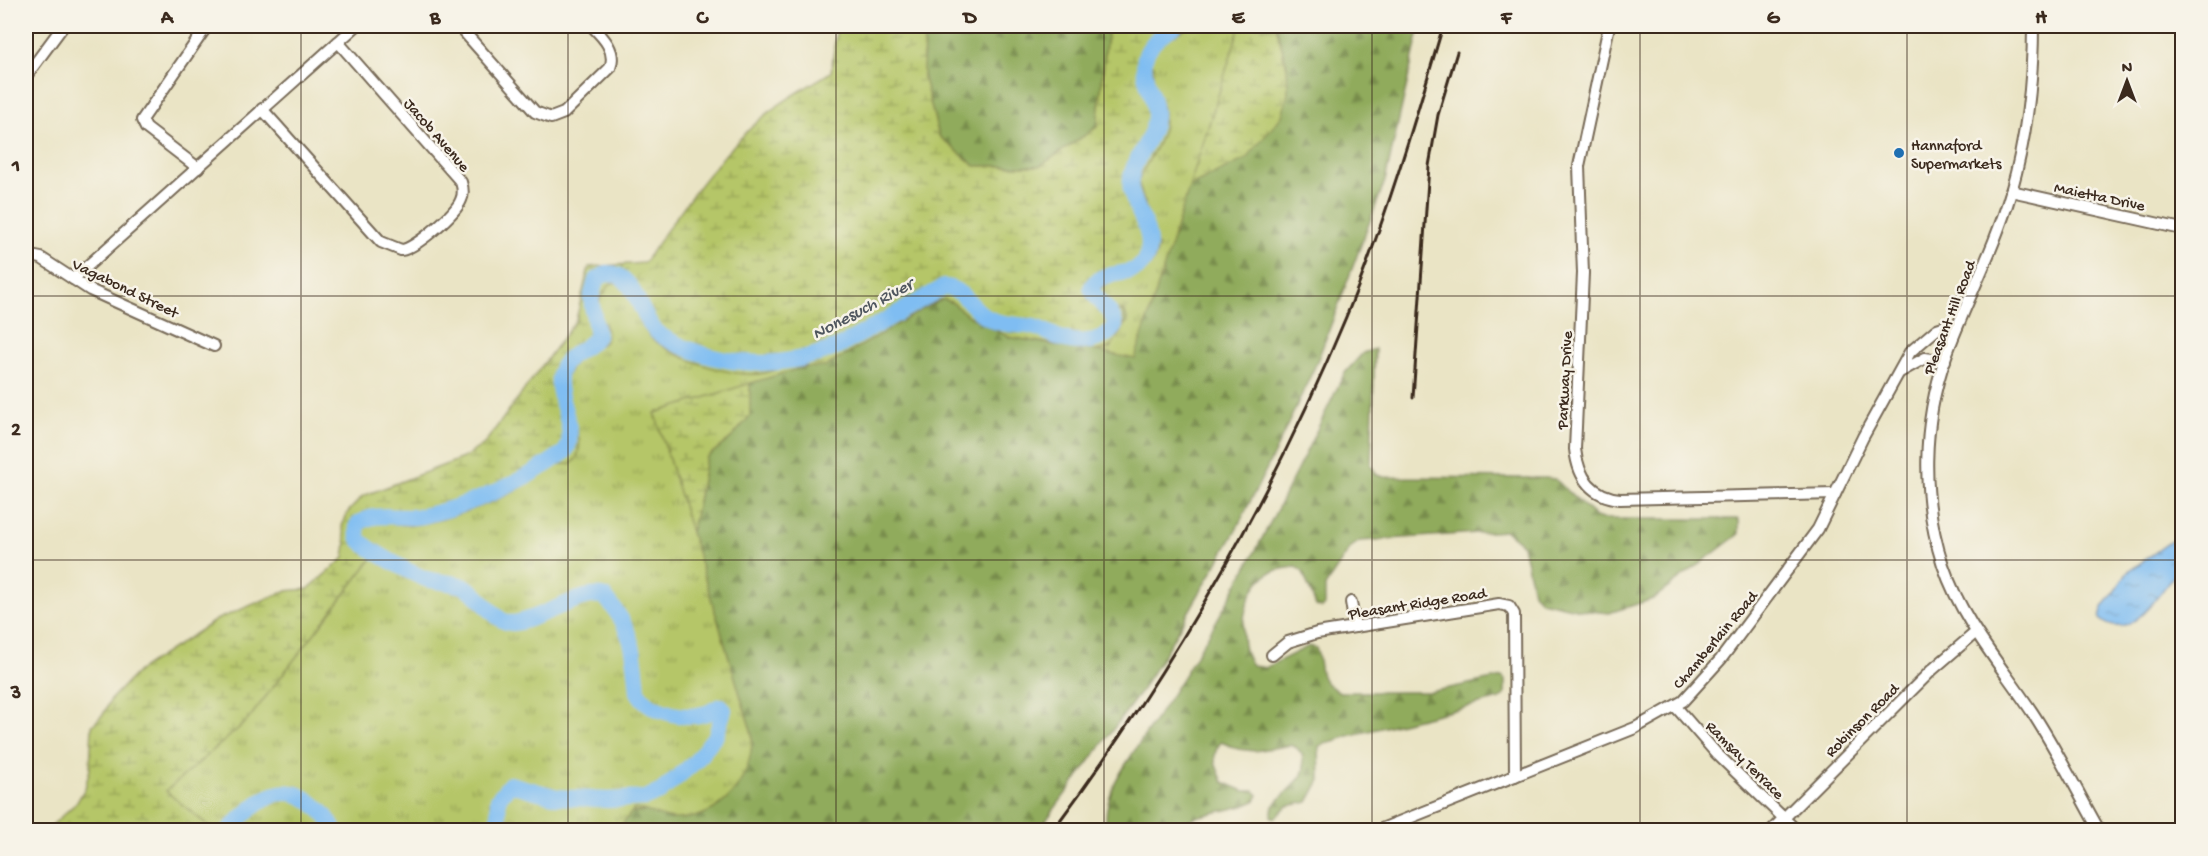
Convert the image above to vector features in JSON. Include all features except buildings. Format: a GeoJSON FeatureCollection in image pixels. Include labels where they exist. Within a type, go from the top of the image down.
{"type":"FeatureCollection","features":[{"type":"Feature","properties":{"kind":"street"},"geometry":{"type":"LineString","coordinates":[[26,76],[63,26]]}},
{"type":"Feature","properties":{"kind":"street"},"geometry":{"type":"LineString","coordinates":[[198,168],[146,128],[142,120],[207,26]]}},
{"type":"Feature","properties":{"kind":"street"},"geometry":{"type":"LineString","coordinates":[[73,279],[356,26]]}},
{"type":"Feature","properties":{"kind":"street"},"geometry":{"type":"LineString","coordinates":[[459,26],[535,112],[551,118],[564,113],[610,68],[612,58],[609,47],[592,26]]}},
{"type":"Feature","properties":{"kind":"street","name":"Parkway Drive"},"geometry":{"type":"LineString","coordinates":[[1609,26],[1588,115],[1578,182],[1583,273],[1575,449],[1580,474],[1597,493],[1620,499],[1835,494]]}},
{"type":"Feature","properties":{"kind":"street","name":"Pleasant Hill Road"},"geometry":{"type":"LineString","coordinates":[[2032,26],[2030,87],[2011,191],[1945,361],[1930,424],[1928,494],[1933,529],[1944,567],[1975,633],[2046,734],[2099,831]]}},
{"type":"Feature","properties":{"kind":"street","name":"Jacob Avenue"},"geometry":{"type":"LineString","coordinates":[[262,109],[381,242],[401,250],[417,244],[460,204],[462,187],[458,178],[338,42]]}},
{"type":"Feature","properties":{"kind":"street","name":"Maietta Drive"},"geometry":{"type":"LineString","coordinates":[[2011,191],[2182,229]]}},
{"type":"Feature","properties":{"kind":"street","name":"Vagabond Street"},"geometry":{"type":"LineString","coordinates":[[26,255],[41,258],[90,290],[214,346]]}},
{"type":"Feature","properties":{"kind":"street","name":"Chamberlain Road"},"geometry":{"type":"LineString","coordinates":[[1379,831],[1648,722],[1676,706],[1707,676],[1775,589],[1818,528],[1910,352],[1941,327],[1958,327]]}},
{"type":"Feature","properties":{"kind":"street"},"geometry":{"type":"LineString","coordinates":[[1898,374],[1925,358],[1945,361]]}},
{"type":"Feature","properties":{"kind":"street"},"geometry":{"type":"LineString","coordinates":[[1351,602],[1354,627]]}},
{"type":"Feature","properties":{"kind":"street","name":"Pleasant Ridge Road"},"geometry":{"type":"LineString","coordinates":[[1272,655],[1301,636],[1499,604],[1509,606],[1514,614],[1515,776]]}},
{"type":"Feature","properties":{"kind":"street","name":"Robinson Road"},"geometry":{"type":"LineString","coordinates":[[1772,831],[1932,670],[1975,633]]}},
{"type":"Feature","properties":{"kind":"street","name":"Ramsay Terrace"},"geometry":{"type":"LineString","coordinates":[[1676,706],[1716,753],[1796,831]]}},
{"type":"Feature","properties":{"kind":"green space"},"geometry":{"type":"Polygon","coordinates":[[[837,26],[924,26],[923,75],[939,136],[975,166],[1040,166],[1097,127],[1108,26],[1276,26],[1287,67],[1288,93],[1282,116],[1246,159],[1182,190],[1159,262],[1106,287],[1123,313],[1124,329],[1120,337],[1103,352],[1009,337],[967,315],[953,303],[944,299],[936,301],[825,367],[786,368],[750,376],[750,416],[732,437],[706,458],[695,517],[676,586],[724,681],[743,704],[729,741],[651,811],[620,813],[591,830],[47,830],[77,802],[85,788],[90,769],[92,726],[104,713],[111,699],[138,671],[216,620],[285,591],[308,589],[344,558],[346,544],[342,526],[348,512],[363,496],[463,458],[484,444],[576,320],[589,267],[644,263],[704,179],[740,139],[777,106],[831,72],[837,26]]]}},
{"type":"Feature","properties":{"kind":"green space"},"geometry":{"type":"Polygon","coordinates":[[[924,26],[1108,26],[1097,127],[1040,166],[975,166],[939,136],[923,75],[924,26]]]}},
{"type":"Feature","properties":{"kind":"green space"},"geometry":{"type":"Polygon","coordinates":[[[1191,26],[1240,26],[1135,359],[1096,351],[1110,348],[1128,321],[1124,309],[1114,313],[1099,294],[1099,290],[1115,280],[1140,274],[1153,261],[1158,249],[1138,181],[1159,141],[1164,114],[1154,84],[1154,65],[1144,61],[1142,57],[1160,43],[1191,26]]]}},
{"type":"Feature","properties":{"kind":"green space"},"geometry":{"type":"Polygon","coordinates":[[[1276,26],[1420,26],[1385,181],[1317,362],[1234,534],[1139,694],[1039,830],[591,830],[729,741],[743,704],[724,681],[676,586],[695,517],[706,458],[732,437],[750,375],[786,368],[944,299],[953,303],[967,315],[1009,337],[1083,350],[1106,288],[1182,190],[1287,67],[1276,26]]]}},
{"type":"Feature","properties":{"kind":"green space"},"geometry":{"type":"Polygon","coordinates":[[[611,283],[617,283],[623,289],[649,335],[678,355],[723,371],[738,373],[765,373],[791,366],[806,366],[655,413],[752,734],[747,766],[732,794],[707,813],[691,818],[674,819],[634,809],[618,830],[213,830],[166,791],[247,721],[381,547],[363,537],[363,530],[374,523],[411,525],[436,521],[464,512],[515,491],[554,466],[570,464],[575,460],[579,439],[566,401],[565,382],[570,369],[579,358],[605,341],[607,330],[597,312],[601,296],[611,283]]]}},
{"type":"Feature","properties":{"kind":"green space"},"geometry":{"type":"Polygon","coordinates":[[[1375,349],[1371,465],[1377,475],[1384,477],[1555,479],[1596,517],[1602,519],[1739,519],[1739,534],[1653,599],[1609,613],[1580,610],[1541,601],[1533,593],[1523,545],[1506,531],[1360,541],[1351,547],[1325,586],[1325,605],[1322,608],[1316,606],[1303,572],[1296,567],[1271,572],[1259,581],[1247,604],[1244,617],[1244,644],[1252,665],[1265,668],[1309,646],[1316,648],[1321,674],[1326,683],[1340,692],[1430,692],[1502,677],[1505,680],[1505,695],[1500,699],[1348,736],[1319,746],[1320,780],[1308,802],[1287,806],[1275,818],[1271,816],[1273,806],[1301,777],[1304,769],[1302,754],[1291,745],[1255,751],[1238,749],[1221,742],[1215,752],[1215,757],[1223,782],[1244,791],[1254,791],[1258,795],[1255,801],[1196,817],[1167,830],[1108,830],[1107,805],[1117,779],[1228,602],[1276,512],[1344,374],[1363,353],[1375,349]]]}},
{"type":"Feature","properties":{"kind":"water"},"geometry":{"type":"Polygon","coordinates":[[[2182,533],[2184,554],[2181,567],[2149,607],[2131,623],[2121,626],[2110,625],[2100,619],[2102,609],[2128,572],[2182,533]]]}},
{"type":"Feature","properties":{"kind":"waterway","name":"Nonesuch River"},"geometry":{"type":"LineString","coordinates":[[499,830],[498,799],[510,784],[557,797],[608,800],[645,798],[660,792],[695,762],[716,735],[724,710],[721,706],[708,713],[695,716],[676,715],[658,709],[643,699],[638,692],[634,653],[627,631],[605,597],[596,595],[586,597],[523,621],[506,622],[463,586],[426,579],[371,549],[359,539],[357,525],[373,517],[418,517],[482,498],[533,473],[565,452],[570,433],[560,392],[560,372],[567,360],[597,336],[591,298],[596,280],[607,273],[625,280],[652,326],[664,338],[705,355],[724,360],[782,362],[819,354],[838,347],[944,287],[957,291],[982,314],[999,322],[1034,327],[1074,341],[1090,341],[1104,336],[1115,326],[1114,320],[1091,288],[1103,277],[1133,270],[1140,266],[1148,251],[1147,233],[1131,190],[1132,171],[1150,135],[1155,116],[1144,66],[1145,58],[1153,43],[1175,26]]}},
{"type":"Feature","properties":{"kind":"waterway","name":"Nonesuch River"},"geometry":{"type":"LineString","coordinates":[[229,830],[257,804],[277,794],[288,793],[299,795],[315,805],[322,811],[334,830]]}},
{"type":"Feature","properties":{"kind":"railway"},"geometry":{"type":"LineString","coordinates":[[1053,830],[1138,709],[1178,647],[1251,518],[1285,452],[1346,317],[1374,245],[1443,26]]}},
{"type":"Feature","properties":{"kind":"railway"},"geometry":{"type":"LineString","coordinates":[[1413,398],[1429,166],[1438,115],[1457,52]]}},
{"type":"Feature","properties":{"kind":"place","name":"Hannaford Supermarkets"},"geometry":{"type":"Point","coordinates":[1899,153]}}]}
